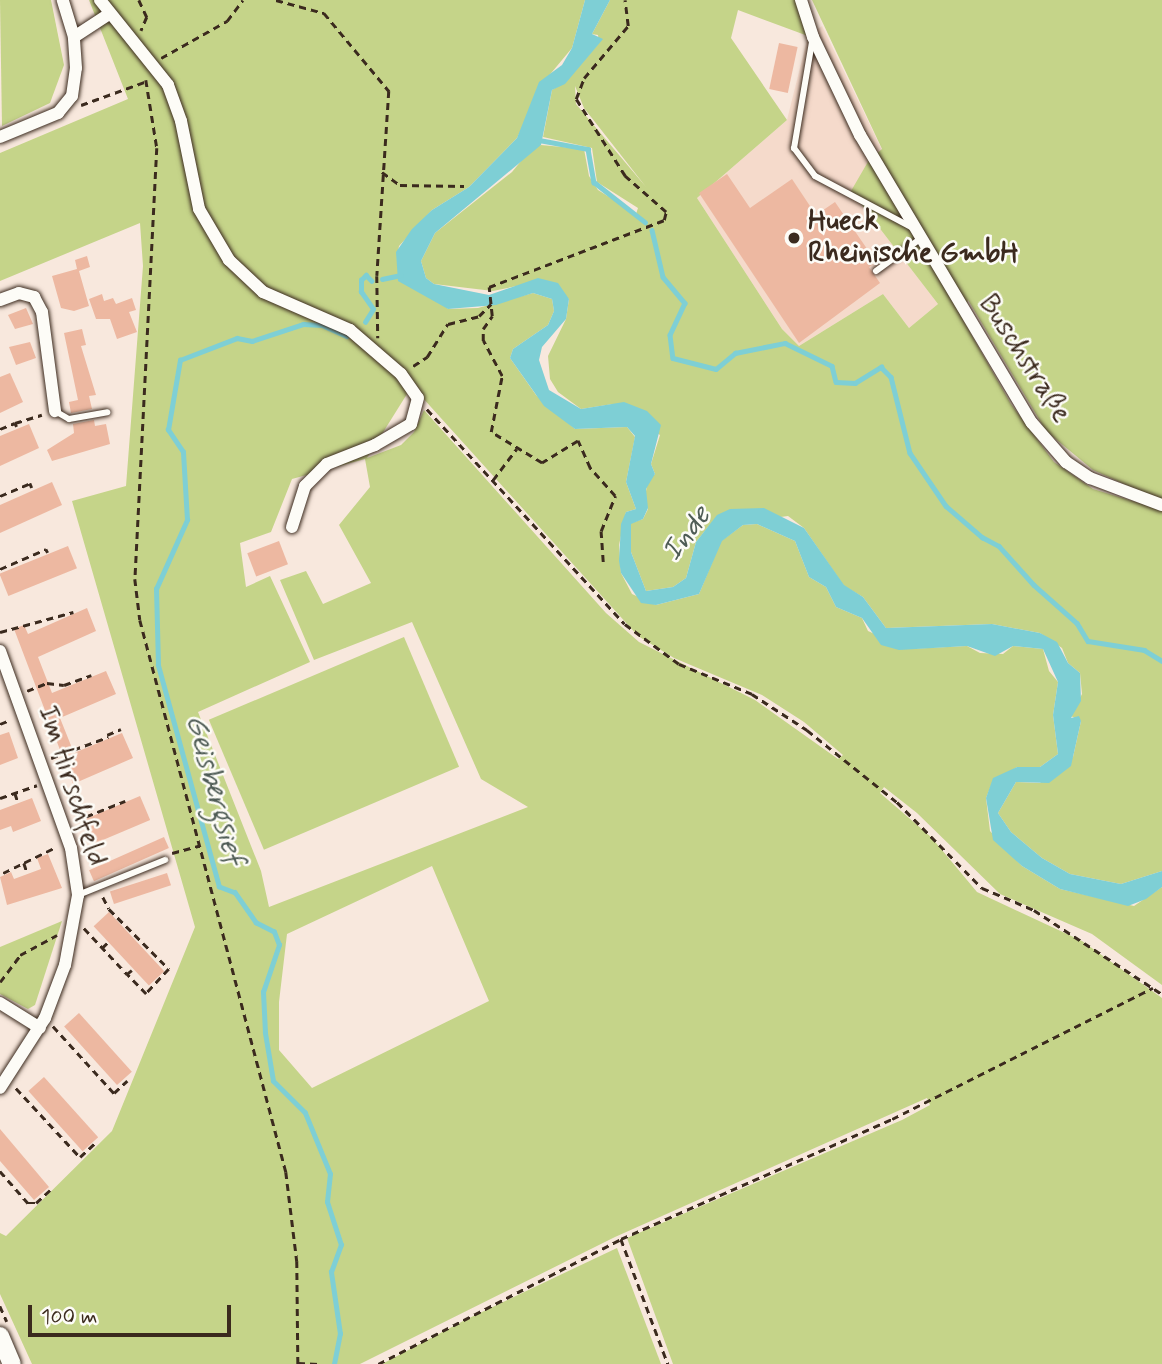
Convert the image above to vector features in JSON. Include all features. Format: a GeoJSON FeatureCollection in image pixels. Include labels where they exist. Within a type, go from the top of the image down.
{"type":"FeatureCollection","features":[{"type":"Feature","properties":{"kind":"main road"},"geometry":{"type":"LineString","coordinates":[[0,1336],[12,1364]]}},
{"type":"Feature","properties":{"kind":"street"},"geometry":{"type":"LineString","coordinates":[[0,137],[58,113],[72,96],[76,68],[74,37],[63,0]]}},
{"type":"Feature","properties":{"kind":"street"},"geometry":{"type":"LineString","coordinates":[[100,0],[108,14],[135,43],[147,66],[168,85],[181,121],[204,223],[229,260],[263,292],[337,322],[377,350],[401,374],[418,398],[411,424],[375,445],[327,464],[304,486],[292,527]]}},
{"type":"Feature","properties":{"kind":"street","name":"Buschstraße"},"geometry":{"type":"LineString","coordinates":[[801,0],[813,37],[860,135],[920,239],[1048,443],[1090,478],[1162,505]]}},
{"type":"Feature","properties":{"kind":"street"},"geometry":{"type":"LineString","coordinates":[[74,37],[108,14]]}},
{"type":"Feature","properties":{"kind":"street"},"geometry":{"type":"LineString","coordinates":[[0,300],[19,293],[34,297],[42,312],[55,411]]}},
{"type":"Feature","properties":{"kind":"street","name":"Im Hirschfeld"},"geometry":{"type":"LineString","coordinates":[[0,651],[64,826],[78,895],[75,925],[42,1023],[4,1084]]}},
{"type":"Feature","properties":{"kind":"street"},"geometry":{"type":"LineString","coordinates":[[0,1003],[42,1023]]}},
{"type":"Feature","properties":{"kind":"lane"},"geometry":{"type":"LineString","coordinates":[[813,37],[794,148],[814,176],[920,239],[876,271]]}},
{"type":"Feature","properties":{"kind":"lane"},"geometry":{"type":"LineString","coordinates":[[55,411],[69,419],[107,412]]}},
{"type":"Feature","properties":{"kind":"lane"},"geometry":{"type":"LineString","coordinates":[[78,895],[165,860]]}},
{"type":"Feature","properties":{"kind":"path"},"geometry":{"type":"LineString","coordinates":[[135,43],[148,17],[139,0]]}},
{"type":"Feature","properties":{"kind":"path"},"geometry":{"type":"LineString","coordinates":[[243,0],[227,21],[147,66],[157,148],[156,207],[135,579],[148,660],[286,1172],[297,1261],[298,1363],[319,1364]]}},
{"type":"Feature","properties":{"kind":"path"},"geometry":{"type":"LineString","coordinates":[[276,0],[324,13],[389,92],[391,112],[382,172],[377,350]]}},
{"type":"Feature","properties":{"kind":"path"},"geometry":{"type":"LineString","coordinates":[[603,562],[601,531],[615,496],[590,468],[578,441],[542,463],[491,432],[502,376],[483,341],[482,329],[492,316],[493,302],[489,287],[664,220],[666,212],[625,176],[576,99],[584,78],[628,26],[625,0]]}},
{"type":"Feature","properties":{"kind":"path"},"geometry":{"type":"LineString","coordinates":[[58,113],[147,81]]}},
{"type":"Feature","properties":{"kind":"path"},"geometry":{"type":"LineString","coordinates":[[382,172],[400,185],[464,186]]}},
{"type":"Feature","properties":{"kind":"path"},"geometry":{"type":"LineString","coordinates":[[401,374],[427,357],[448,324],[479,316],[493,302]]}},
{"type":"Feature","properties":{"kind":"path"},"geometry":{"type":"LineString","coordinates":[[418,398],[625,624],[679,664],[752,694],[807,730],[918,820],[982,888],[1034,910],[1162,994]]}},
{"type":"Feature","properties":{"kind":"path"},"geometry":{"type":"LineString","coordinates":[[0,429],[55,411]]}},
{"type":"Feature","properties":{"kind":"path"},"geometry":{"type":"LineString","coordinates":[[492,481],[516,449]]}},
{"type":"Feature","properties":{"kind":"path"},"geometry":{"type":"LineString","coordinates":[[0,496],[30,483],[33,488]]}},
{"type":"Feature","properties":{"kind":"path"},"geometry":{"type":"LineString","coordinates":[[0,569],[46,549],[48,553]]}},
{"type":"Feature","properties":{"kind":"path"},"geometry":{"type":"LineString","coordinates":[[0,632],[20,624],[43,624],[73,612]]}},
{"type":"Feature","properties":{"kind":"path"},"geometry":{"type":"LineString","coordinates":[[16,696],[47,682],[64,686],[91,675]]}},
{"type":"Feature","properties":{"kind":"path"},"geometry":{"type":"LineString","coordinates":[[40,762],[121,729]]}},
{"type":"Feature","properties":{"kind":"path"},"geometry":{"type":"LineString","coordinates":[[0,798],[48,782]]}},
{"type":"Feature","properties":{"kind":"path"},"geometry":{"type":"LineString","coordinates":[[15,793],[18,802]]}},
{"type":"Feature","properties":{"kind":"path"},"geometry":{"type":"LineString","coordinates":[[64,826],[125,801]]}},
{"type":"Feature","properties":{"kind":"path"},"geometry":{"type":"LineString","coordinates":[[3,873],[69,842]]}},
{"type":"Feature","properties":{"kind":"path"},"geometry":{"type":"LineString","coordinates":[[165,860],[168,854],[199,846]]}},
{"type":"Feature","properties":{"kind":"path"},"geometry":{"type":"LineString","coordinates":[[24,863],[27,872]]}},
{"type":"Feature","properties":{"kind":"path"},"geometry":{"type":"LineString","coordinates":[[0,982],[20,955],[75,925],[102,948],[146,994],[169,969],[109,909],[98,887]]}},
{"type":"Feature","properties":{"kind":"path"},"geometry":{"type":"LineString","coordinates":[[102,948],[107,943]]}},
{"type":"Feature","properties":{"kind":"path"},"geometry":{"type":"LineString","coordinates":[[127,974],[132,970]]}},
{"type":"Feature","properties":{"kind":"path"},"geometry":{"type":"LineString","coordinates":[[378,1364],[621,1239],[892,1119],[1153,988]]}},
{"type":"Feature","properties":{"kind":"path"},"geometry":{"type":"LineString","coordinates":[[42,1023],[72,1046],[114,1093],[127,1081]]}},
{"type":"Feature","properties":{"kind":"path"},"geometry":{"type":"LineString","coordinates":[[72,1046],[76,1042]]}},
{"type":"Feature","properties":{"kind":"path"},"geometry":{"type":"LineString","coordinates":[[97,1074],[101,1070]]}},
{"type":"Feature","properties":{"kind":"path"},"geometry":{"type":"LineString","coordinates":[[4,1084],[38,1112],[80,1157],[95,1143]]}},
{"type":"Feature","properties":{"kind":"path"},"geometry":{"type":"LineString","coordinates":[[38,1112],[43,1108]]}},
{"type":"Feature","properties":{"kind":"path"},"geometry":{"type":"LineString","coordinates":[[63,1138],[67,1135]]}},
{"type":"Feature","properties":{"kind":"path"},"geometry":{"type":"LineString","coordinates":[[0,1171],[32,1205],[50,1190]]}},
{"type":"Feature","properties":{"kind":"path"},"geometry":{"type":"LineString","coordinates":[[14,1187],[18,1184]]}},
{"type":"Feature","properties":{"kind":"path"},"geometry":{"type":"LineString","coordinates":[[621,1239],[668,1364]]}},
{"type":"Feature","properties":{"kind":"shaded area"},"geometry":{"type":"Polygon","coordinates":[[[822,26],[882,150],[851,191],[938,304],[909,328],[883,294],[799,346],[782,329],[697,198],[787,120],[808,36],[822,26]]]}},
{"type":"Feature","properties":{"kind":"green space"},"geometry":{"type":"Polygon","coordinates":[[[0,0],[51,0],[64,65],[50,103],[2,126],[0,0]]]}},
{"type":"Feature","properties":{"kind":"green space"},"geometry":{"type":"Polygon","coordinates":[[[89,0],[585,0],[572,48],[547,78],[517,138],[469,187],[432,210],[399,246],[397,258],[448,309],[478,308],[533,293],[552,299],[554,311],[548,325],[513,349],[510,358],[536,395],[575,429],[627,427],[635,437],[626,482],[636,509],[626,512],[619,545],[621,573],[632,594],[656,605],[699,594],[721,541],[743,525],[757,524],[795,541],[809,577],[826,587],[836,607],[862,618],[868,631],[908,649],[967,646],[980,653],[1003,654],[1013,646],[1043,649],[1049,671],[1058,682],[1053,715],[1058,754],[1040,767],[1017,767],[992,783],[986,798],[990,831],[1022,866],[1060,889],[1134,906],[1162,887],[1162,985],[1092,934],[1000,894],[917,813],[884,787],[880,793],[931,837],[977,892],[1082,941],[1162,998],[1162,1364],[673,1364],[627,1238],[902,1120],[930,1105],[927,1098],[615,1237],[360,1364],[32,1364],[0,1294],[0,1233],[6,1236],[112,1131],[195,927],[72,501],[126,486],[143,266],[140,223],[0,281],[0,153],[128,99],[89,0]],[[412,386],[367,458],[401,445],[414,432],[424,410],[606,613],[639,642],[755,700],[838,759],[843,755],[804,722],[762,695],[674,658],[638,636],[412,386]],[[365,459],[292,479],[271,532],[240,543],[246,587],[270,576],[310,662],[198,712],[261,871],[269,907],[528,807],[481,779],[412,622],[314,660],[280,580],[306,571],[323,604],[371,583],[339,525],[370,487],[365,459]],[[432,866],[287,934],[279,1002],[279,1050],[312,1088],[489,1001],[432,866]]]}},
{"type":"Feature","properties":{"kind":"green space"},"geometry":{"type":"Polygon","coordinates":[[[610,0],[797,0],[808,36],[738,10],[731,38],[787,120],[697,198],[782,329],[799,346],[883,294],[909,328],[938,304],[851,191],[869,160],[882,149],[812,0],[1162,0],[1162,501],[1093,470],[1046,431],[968,300],[963,320],[1011,404],[1054,462],[1093,489],[1162,510],[1162,871],[1121,884],[1070,874],[1042,858],[1011,832],[998,813],[1016,782],[1040,783],[1073,757],[1081,721],[1071,716],[1082,694],[1080,673],[1068,663],[1062,648],[1040,633],[992,624],[886,628],[863,597],[844,586],[804,528],[788,516],[708,527],[696,542],[686,578],[673,587],[646,591],[631,552],[631,523],[643,519],[648,509],[645,500],[647,483],[655,474],[651,464],[660,435],[613,404],[581,409],[558,392],[550,379],[548,356],[566,319],[569,299],[536,282],[493,291],[434,284],[426,278],[421,261],[435,233],[512,172],[531,149],[541,145],[584,149],[589,176],[598,190],[636,214],[638,208],[597,182],[592,148],[543,137],[552,90],[565,82],[599,43],[598,35],[592,34],[610,0]],[[575,86],[576,104],[646,187],[584,108],[575,86]]]}},
{"type":"Feature","properties":{"kind":"green space"},"geometry":{"type":"Polygon","coordinates":[[[404,637],[459,767],[264,850],[209,720],[404,637]]]}},
{"type":"Feature","properties":{"kind":"green space"},"geometry":{"type":"Polygon","coordinates":[[[62,921],[35,1005],[28,1009],[0,994],[0,947],[62,921]]]}},
{"type":"Feature","properties":{"kind":"green space"},"geometry":{"type":"Polygon","coordinates":[[[617,1248],[661,1364],[382,1364],[465,1320],[617,1248]]]}},
{"type":"Feature","properties":{"kind":"water"},"geometry":{"type":"Polygon","coordinates":[[[585,0],[610,0],[592,34],[603,39],[565,84],[552,90],[541,145],[435,233],[421,261],[426,278],[434,284],[489,295],[538,278],[558,283],[569,299],[566,319],[542,347],[539,360],[549,390],[581,409],[624,402],[647,411],[661,425],[651,464],[655,474],[646,489],[648,508],[643,519],[631,524],[631,552],[646,591],[673,587],[686,578],[696,542],[717,515],[730,509],[764,508],[804,528],[844,585],[863,597],[886,628],[992,624],[1040,633],[1057,642],[1068,663],[1080,673],[1081,701],[1071,718],[1079,716],[1081,721],[1071,766],[1049,783],[1016,782],[998,813],[1011,832],[1042,858],[1070,874],[1121,884],[1162,871],[1162,887],[1146,899],[1128,906],[1060,889],[1022,866],[993,840],[986,798],[993,778],[1017,767],[1040,767],[1058,754],[1053,715],[1058,682],[1043,649],[1013,646],[995,656],[967,646],[899,650],[881,645],[862,618],[836,607],[826,587],[809,577],[795,541],[757,524],[743,525],[722,541],[699,594],[656,605],[641,603],[621,573],[619,561],[621,524],[626,512],[636,509],[626,482],[635,436],[627,427],[575,429],[544,406],[510,358],[513,349],[548,325],[554,311],[552,299],[533,293],[496,305],[448,309],[398,281],[396,252],[412,229],[432,210],[469,187],[517,138],[539,82],[562,65],[572,48],[585,0]]]}},
{"type":"Feature","properties":{"kind":"building"},"geometry":{"type":"Polygon","coordinates":[[[779,43],[798,47],[788,93],[769,89],[779,43]]]}},
{"type":"Feature","properties":{"kind":"building","name":"Hueck Rheinische GmbH"},"geometry":{"type":"Polygon","coordinates":[[[727,174],[750,208],[792,179],[816,215],[835,202],[876,262],[869,267],[880,283],[799,343],[699,193],[727,174]]]}},
{"type":"Feature","properties":{"kind":"building"},"geometry":{"type":"Polygon","coordinates":[[[87,256],[90,267],[79,271],[89,306],[74,311],[61,308],[52,276],[77,269],[75,260],[87,256]]]}},
{"type":"Feature","properties":{"kind":"building"},"geometry":{"type":"Polygon","coordinates":[[[102,294],[104,301],[113,298],[116,304],[132,298],[136,310],[129,312],[137,332],[117,339],[110,319],[96,319],[89,299],[102,294]]]}},
{"type":"Feature","properties":{"kind":"building"},"geometry":{"type":"Polygon","coordinates":[[[26,308],[33,324],[15,329],[8,315],[26,308]]]}},
{"type":"Feature","properties":{"kind":"building"},"geometry":{"type":"Polygon","coordinates":[[[82,329],[86,345],[81,346],[96,395],[89,396],[92,409],[71,413],[69,402],[78,400],[64,333],[82,329]]]}},
{"type":"Feature","properties":{"kind":"building"},"geometry":{"type":"Polygon","coordinates":[[[30,342],[36,358],[16,365],[9,347],[30,342]]]}},
{"type":"Feature","properties":{"kind":"building"},"geometry":{"type":"Polygon","coordinates":[[[10,373],[23,402],[0,413],[0,377],[10,373]]]}},
{"type":"Feature","properties":{"kind":"building"},"geometry":{"type":"Polygon","coordinates":[[[94,420],[95,426],[106,424],[110,444],[52,461],[47,450],[74,433],[73,424],[94,420]]]}},
{"type":"Feature","properties":{"kind":"building"},"geometry":{"type":"Polygon","coordinates":[[[29,424],[39,448],[0,466],[0,436],[29,424]]]}},
{"type":"Feature","properties":{"kind":"building"},"geometry":{"type":"Polygon","coordinates":[[[52,482],[62,505],[0,533],[0,505],[52,482]]]}},
{"type":"Feature","properties":{"kind":"building"},"geometry":{"type":"Polygon","coordinates":[[[279,541],[288,564],[256,577],[247,553],[279,541]]]}},
{"type":"Feature","properties":{"kind":"building"},"geometry":{"type":"Polygon","coordinates":[[[68,546],[77,568],[8,596],[0,573],[68,546]]]}},
{"type":"Feature","properties":{"kind":"building"},"geometry":{"type":"Polygon","coordinates":[[[87,608],[96,631],[38,657],[52,693],[106,671],[116,694],[60,718],[74,753],[122,733],[133,758],[73,784],[14,629],[24,625],[28,634],[87,608]]]}},
{"type":"Feature","properties":{"kind":"building"},"geometry":{"type":"Polygon","coordinates":[[[9,732],[18,758],[0,765],[0,735],[9,732]]]}},
{"type":"Feature","properties":{"kind":"building"},"geometry":{"type":"Polygon","coordinates":[[[140,796],[150,820],[94,844],[84,820],[140,796]]]}},
{"type":"Feature","properties":{"kind":"building"},"geometry":{"type":"Polygon","coordinates":[[[32,798],[41,821],[13,832],[11,826],[0,830],[0,810],[32,798]]]}},
{"type":"Feature","properties":{"kind":"building"},"geometry":{"type":"Polygon","coordinates":[[[164,837],[169,848],[94,881],[89,870],[164,837]]]}},
{"type":"Feature","properties":{"kind":"building"},"geometry":{"type":"Polygon","coordinates":[[[48,854],[62,888],[7,905],[0,877],[11,872],[14,879],[41,869],[37,858],[48,854]]]}},
{"type":"Feature","properties":{"kind":"building"},"geometry":{"type":"Polygon","coordinates":[[[167,873],[171,885],[114,904],[110,892],[167,873]]]}},
{"type":"Feature","properties":{"kind":"building"},"geometry":{"type":"Polygon","coordinates":[[[109,912],[164,971],[149,986],[94,926],[109,912]]]}},
{"type":"Feature","properties":{"kind":"building"},"geometry":{"type":"Polygon","coordinates":[[[79,1013],[132,1072],[117,1085],[64,1026],[79,1013]]]}},
{"type":"Feature","properties":{"kind":"building"},"geometry":{"type":"Polygon","coordinates":[[[44,1077],[98,1137],[83,1151],[28,1091],[44,1077]]]}},
{"type":"Feature","properties":{"kind":"building"},"geometry":{"type":"Polygon","coordinates":[[[0,1129],[49,1187],[34,1200],[0,1161],[0,1129]]]}},
{"type":"Feature","properties":{"kind":"waterway"},"geometry":{"type":"LineString","coordinates":[[539,140],[588,149],[594,182],[645,222]]}},
{"type":"Feature","properties":{"kind":"waterway"},"geometry":{"type":"LineString","coordinates":[[652,230],[663,277],[685,303],[670,335],[673,358],[716,369],[735,353],[785,343],[832,366],[836,382],[855,383],[881,367],[891,377],[910,453],[946,506],[982,537],[999,546],[1034,585],[1077,623],[1088,641],[1144,650],[1162,661]]}},
{"type":"Feature","properties":{"kind":"waterway","name":"Geisbergsief"},"geometry":{"type":"LineString","coordinates":[[365,322],[373,309],[361,292],[361,280],[366,275],[372,281]]}},
{"type":"Feature","properties":{"kind":"waterway","name":"Geisbergsief"},"geometry":{"type":"LineString","coordinates":[[382,279],[401,275]]}},
{"type":"Feature","properties":{"kind":"waterway","name":"Geisbergsief"},"geometry":{"type":"LineString","coordinates":[[334,1364],[340,1334],[331,1272],[341,1245],[327,1202],[330,1174],[305,1113],[273,1081],[265,1033],[263,992],[279,945],[274,932],[256,923],[235,893],[219,887],[158,665],[156,589],[187,520],[183,452],[168,430],[180,360],[237,338],[252,341],[303,324],[322,325],[347,336]]}},
{"type":"Feature","properties":{"kind":"place","name":"Hueck Rheinische GmbH"},"geometry":{"type":"Point","coordinates":[794,238]}},
{"type":"Feature","properties":{"kind":"water label","name":"Inde"},"geometry":{"type":"Point","coordinates":[687,534]}}]}
